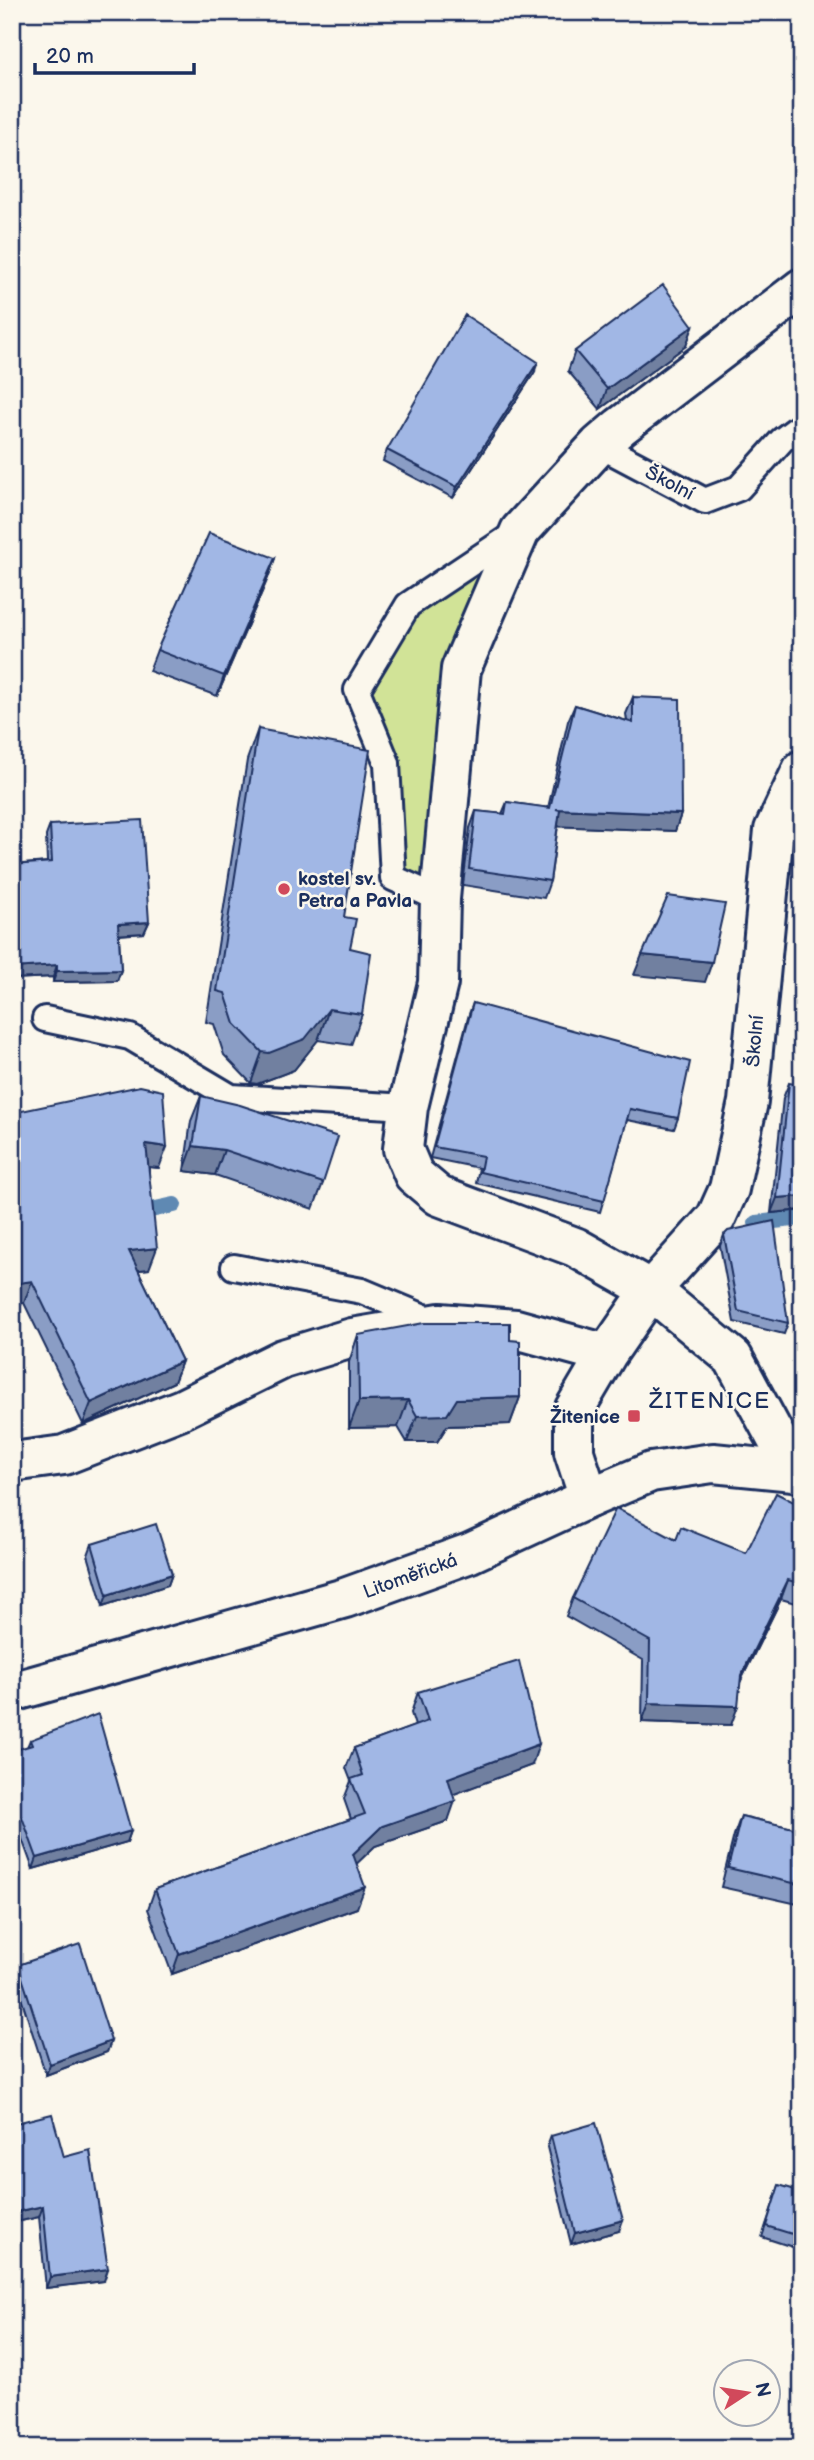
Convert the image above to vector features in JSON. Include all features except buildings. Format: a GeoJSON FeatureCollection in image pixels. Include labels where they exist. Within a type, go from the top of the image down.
{"type":"FeatureCollection","features":[{"type":"Feature","properties":{"kind":"street"},"geometry":{"type":"LineString","coordinates":[[798,1472],[733,1358],[651,1290],[575,1247],[439,1196],[414,1175],[403,1149],[408,1107],[438,983],[440,900],[461,669],[520,531],[599,445],[802,288]]}},
{"type":"Feature","properties":{"kind":"street","name":"Školní"},"geometry":{"type":"LineString","coordinates":[[589,1498],[574,1452],[574,1410],[607,1354],[651,1290],[716,1218],[729,1189],[748,1102],[774,830],[802,770]]}},
{"type":"Feature","properties":{"kind":"street"},"geometry":{"type":"LineString","coordinates":[[12,1462],[64,1455],[181,1409],[283,1359],[352,1338],[440,1323],[516,1329],[607,1354]]}},
{"type":"Feature","properties":{"kind":"street","name":"Litoměřická"},"geometry":{"type":"LineString","coordinates":[[12,1692],[345,1598],[470,1553],[651,1472],[713,1463],[798,1472]]}},
{"type":"Feature","properties":{"kind":"lane","name":"Školní"},"geometry":{"type":"LineString","coordinates":[[599,445],[705,501],[739,488],[782,440],[802,425]]}},
{"type":"Feature","properties":{"kind":"lane"},"geometry":{"type":"LineString","coordinates":[[440,900],[393,878],[387,763],[357,690],[408,605],[520,531]]}},
{"type":"Feature","properties":{"kind":"lane"},"geometry":{"type":"LineString","coordinates":[[45,1018],[130,1037],[231,1097],[408,1107]]}},
{"type":"Feature","properties":{"kind":"lane"},"geometry":{"type":"LineString","coordinates":[[233,1267],[362,1291],[440,1323]]}},
{"type":"Feature","properties":{"kind":"green space"},"geometry":{"type":"Polygon","coordinates":[[[520,531],[461,669],[440,899],[393,878],[387,763],[357,690],[408,605],[520,531]]]}},
{"type":"Feature","properties":{"kind":"waterway"},"geometry":{"type":"LineString","coordinates":[[132,1214],[174,1205]]}},
{"type":"Feature","properties":{"kind":"waterway"},"geometry":{"type":"LineString","coordinates":[[756,1223],[802,1218]]}},
{"type":"Feature","properties":{"kind":"place","name":"kostel sv. Petra a Pavla"},"geometry":{"type":"Point","coordinates":[284,889]}},
{"type":"Feature","properties":{"kind":"place","name":"Žitenice"},"geometry":{"type":"Point","coordinates":[634,1416]}},
{"type":"Feature","properties":{"kind":"district","name":"ŽITENICE"},"geometry":{"type":"Point","coordinates":[710,1400]}}]}
